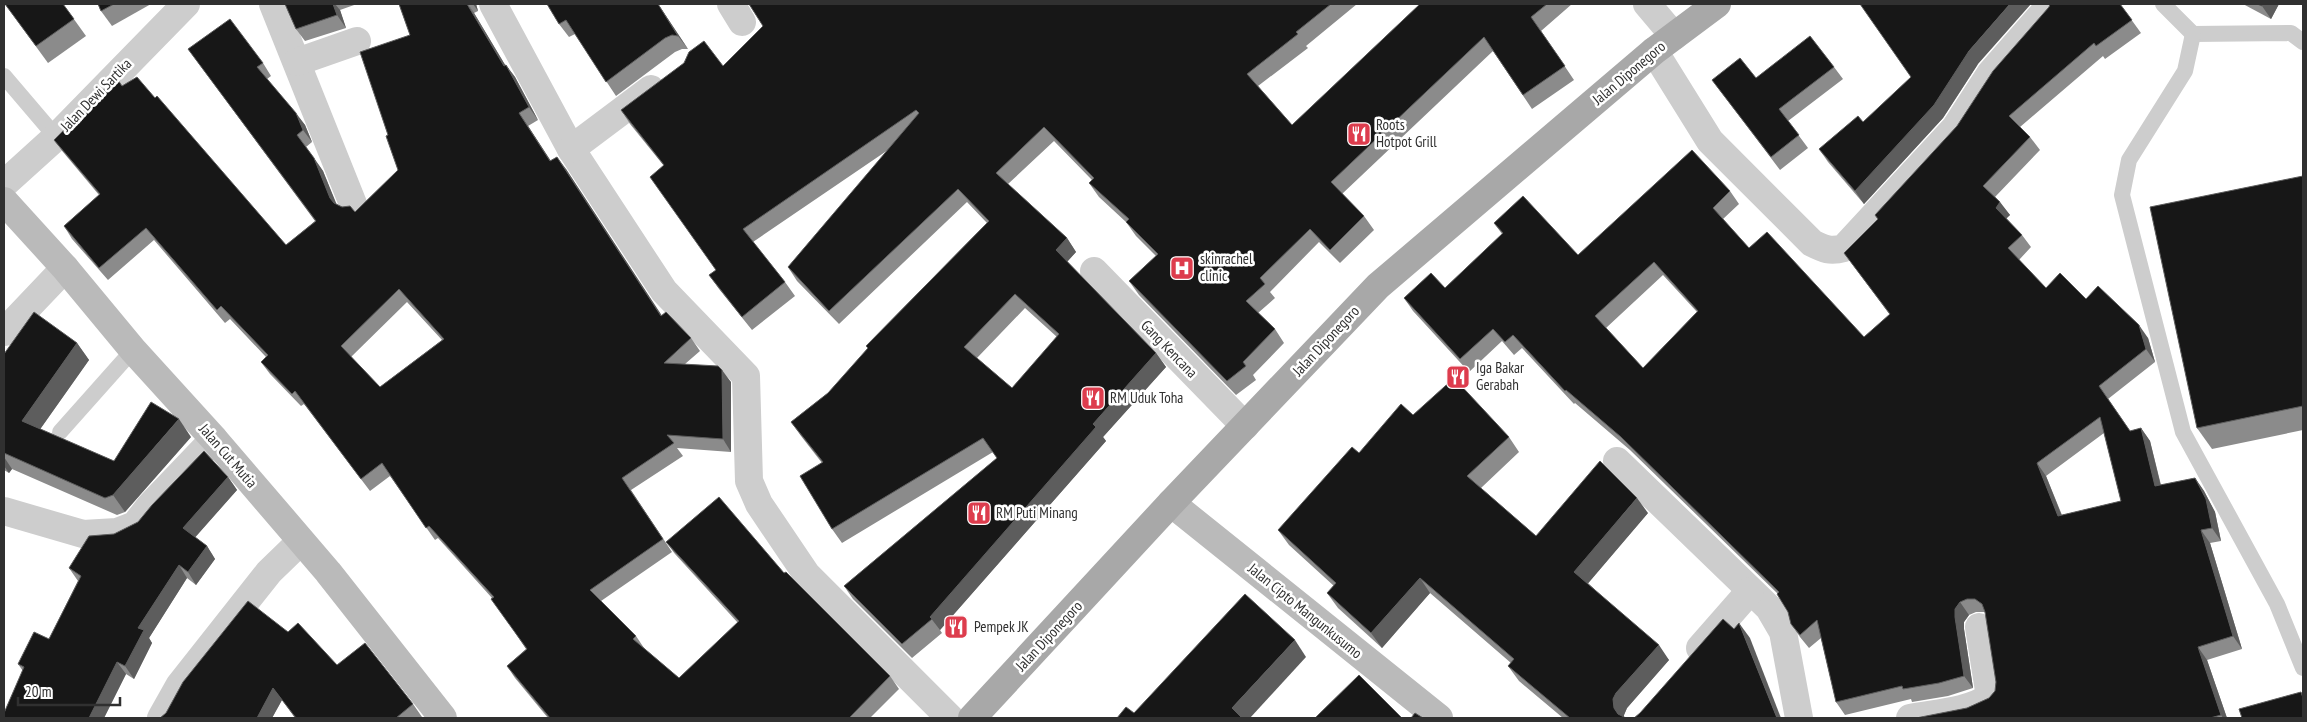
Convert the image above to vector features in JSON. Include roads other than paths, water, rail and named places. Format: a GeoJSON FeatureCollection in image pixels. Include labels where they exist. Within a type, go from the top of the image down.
{"type":"FeatureCollection","features":[{"type":"Feature","properties":{"kind":"main road","name":"Jalan Diponegoro"},"geometry":{"type":"LineString","coordinates":[[972,718],[1171,504],[1378,286],[1664,43],[1717,4]]}},
{"type":"Feature","properties":{"kind":"main road","name":"Jalan Cut Mutia"},"geometry":{"type":"LineString","coordinates":[[4,201],[65,268],[133,350],[214,439],[300,542],[328,572],[443,718]]}},
{"type":"Feature","properties":{"kind":"main road","name":"Jalan Cipto Mangunkusumo"},"geometry":{"type":"LineString","coordinates":[[1171,504],[1439,718]]}},
{"type":"Feature","properties":{"kind":"street","name":"Jalan Dewi Sartika"},"geometry":{"type":"LineString","coordinates":[[4,184],[56,137],[186,4]]}},
{"type":"Feature","properties":{"kind":"street"},"geometry":{"type":"LineString","coordinates":[[273,4],[352,204]]}},
{"type":"Feature","properties":{"kind":"street"},"geometry":{"type":"LineString","coordinates":[[493,4],[572,149],[664,291],[746,376],[749,481],[759,504],[807,575],[950,718]]}},
{"type":"Feature","properties":{"kind":"street"},"geometry":{"type":"LineString","coordinates":[[1648,4],[1664,43],[1710,141],[1812,243],[1828,251],[1844,248],[1955,128],[1990,74],[2046,10]]}},
{"type":"Feature","properties":{"kind":"street"},"geometry":{"type":"LineString","coordinates":[[297,62],[358,41]]}},
{"type":"Feature","properties":{"kind":"street"},"geometry":{"type":"LineString","coordinates":[[572,149],[669,75]]}},
{"type":"Feature","properties":{"kind":"street"},"geometry":{"type":"LineString","coordinates":[[4,332],[65,268]]}},
{"type":"Feature","properties":{"kind":"street","name":"Gang Kencana"},"geometry":{"type":"LineString","coordinates":[[1094,271],[1245,426]]}},
{"type":"Feature","properties":{"kind":"street"},"geometry":{"type":"LineString","coordinates":[[4,511],[82,534],[117,532],[135,525],[149,507],[214,439]]}},
{"type":"Feature","properties":{"kind":"street"},"geometry":{"type":"LineString","coordinates":[[1617,461],[1769,608],[1783,632],[1799,718]]}},
{"type":"Feature","properties":{"kind":"street"},"geometry":{"type":"LineString","coordinates":[[161,718],[179,686],[191,670],[269,572],[300,542]]}},
{"type":"Feature","properties":{"kind":"street"},"geometry":{"type":"LineString","coordinates":[[1683,668],[1750,591]]}},
{"type":"Feature","properties":{"kind":"street"},"geometry":{"type":"LineString","coordinates":[[1910,718],[1973,705],[1990,698],[1979,627]]}},
{"type":"Feature","properties":{"kind":"lane"},"geometry":{"type":"LineString","coordinates":[[2162,4],[2193,34],[2291,33],[2303,42]]}},
{"type":"Feature","properties":{"kind":"lane"},"geometry":{"type":"LineString","coordinates":[[2193,34],[2185,71],[2129,160],[2122,195],[2183,432],[2278,604],[2303,668]]}},
{"type":"Feature","properties":{"kind":"lane"},"geometry":{"type":"LineString","coordinates":[[4,76],[56,137]]}},
{"type":"Feature","properties":{"kind":"lane"},"geometry":{"type":"LineString","coordinates":[[60,432],[133,350]]}},
{"type":"Feature","properties":{"kind":"place","name":"Roots Hotpot Grill"},"geometry":{"type":"Point","coordinates":[1359,134]}},
{"type":"Feature","properties":{"kind":"place","name":"skinrachel clinic"},"geometry":{"type":"Point","coordinates":[1182,268]}},
{"type":"Feature","properties":{"kind":"place","name":"Iga Bakar Gerabah"},"geometry":{"type":"Point","coordinates":[1458,377]}},
{"type":"Feature","properties":{"kind":"place","name":"RM Uduk Toha"},"geometry":{"type":"Point","coordinates":[1093,398]}},
{"type":"Feature","properties":{"kind":"place","name":"RM Puti Minang"},"geometry":{"type":"Point","coordinates":[979,513]}},
{"type":"Feature","properties":{"kind":"place","name":"Pempek JK"},"geometry":{"type":"Point","coordinates":[956,627]}}]}
